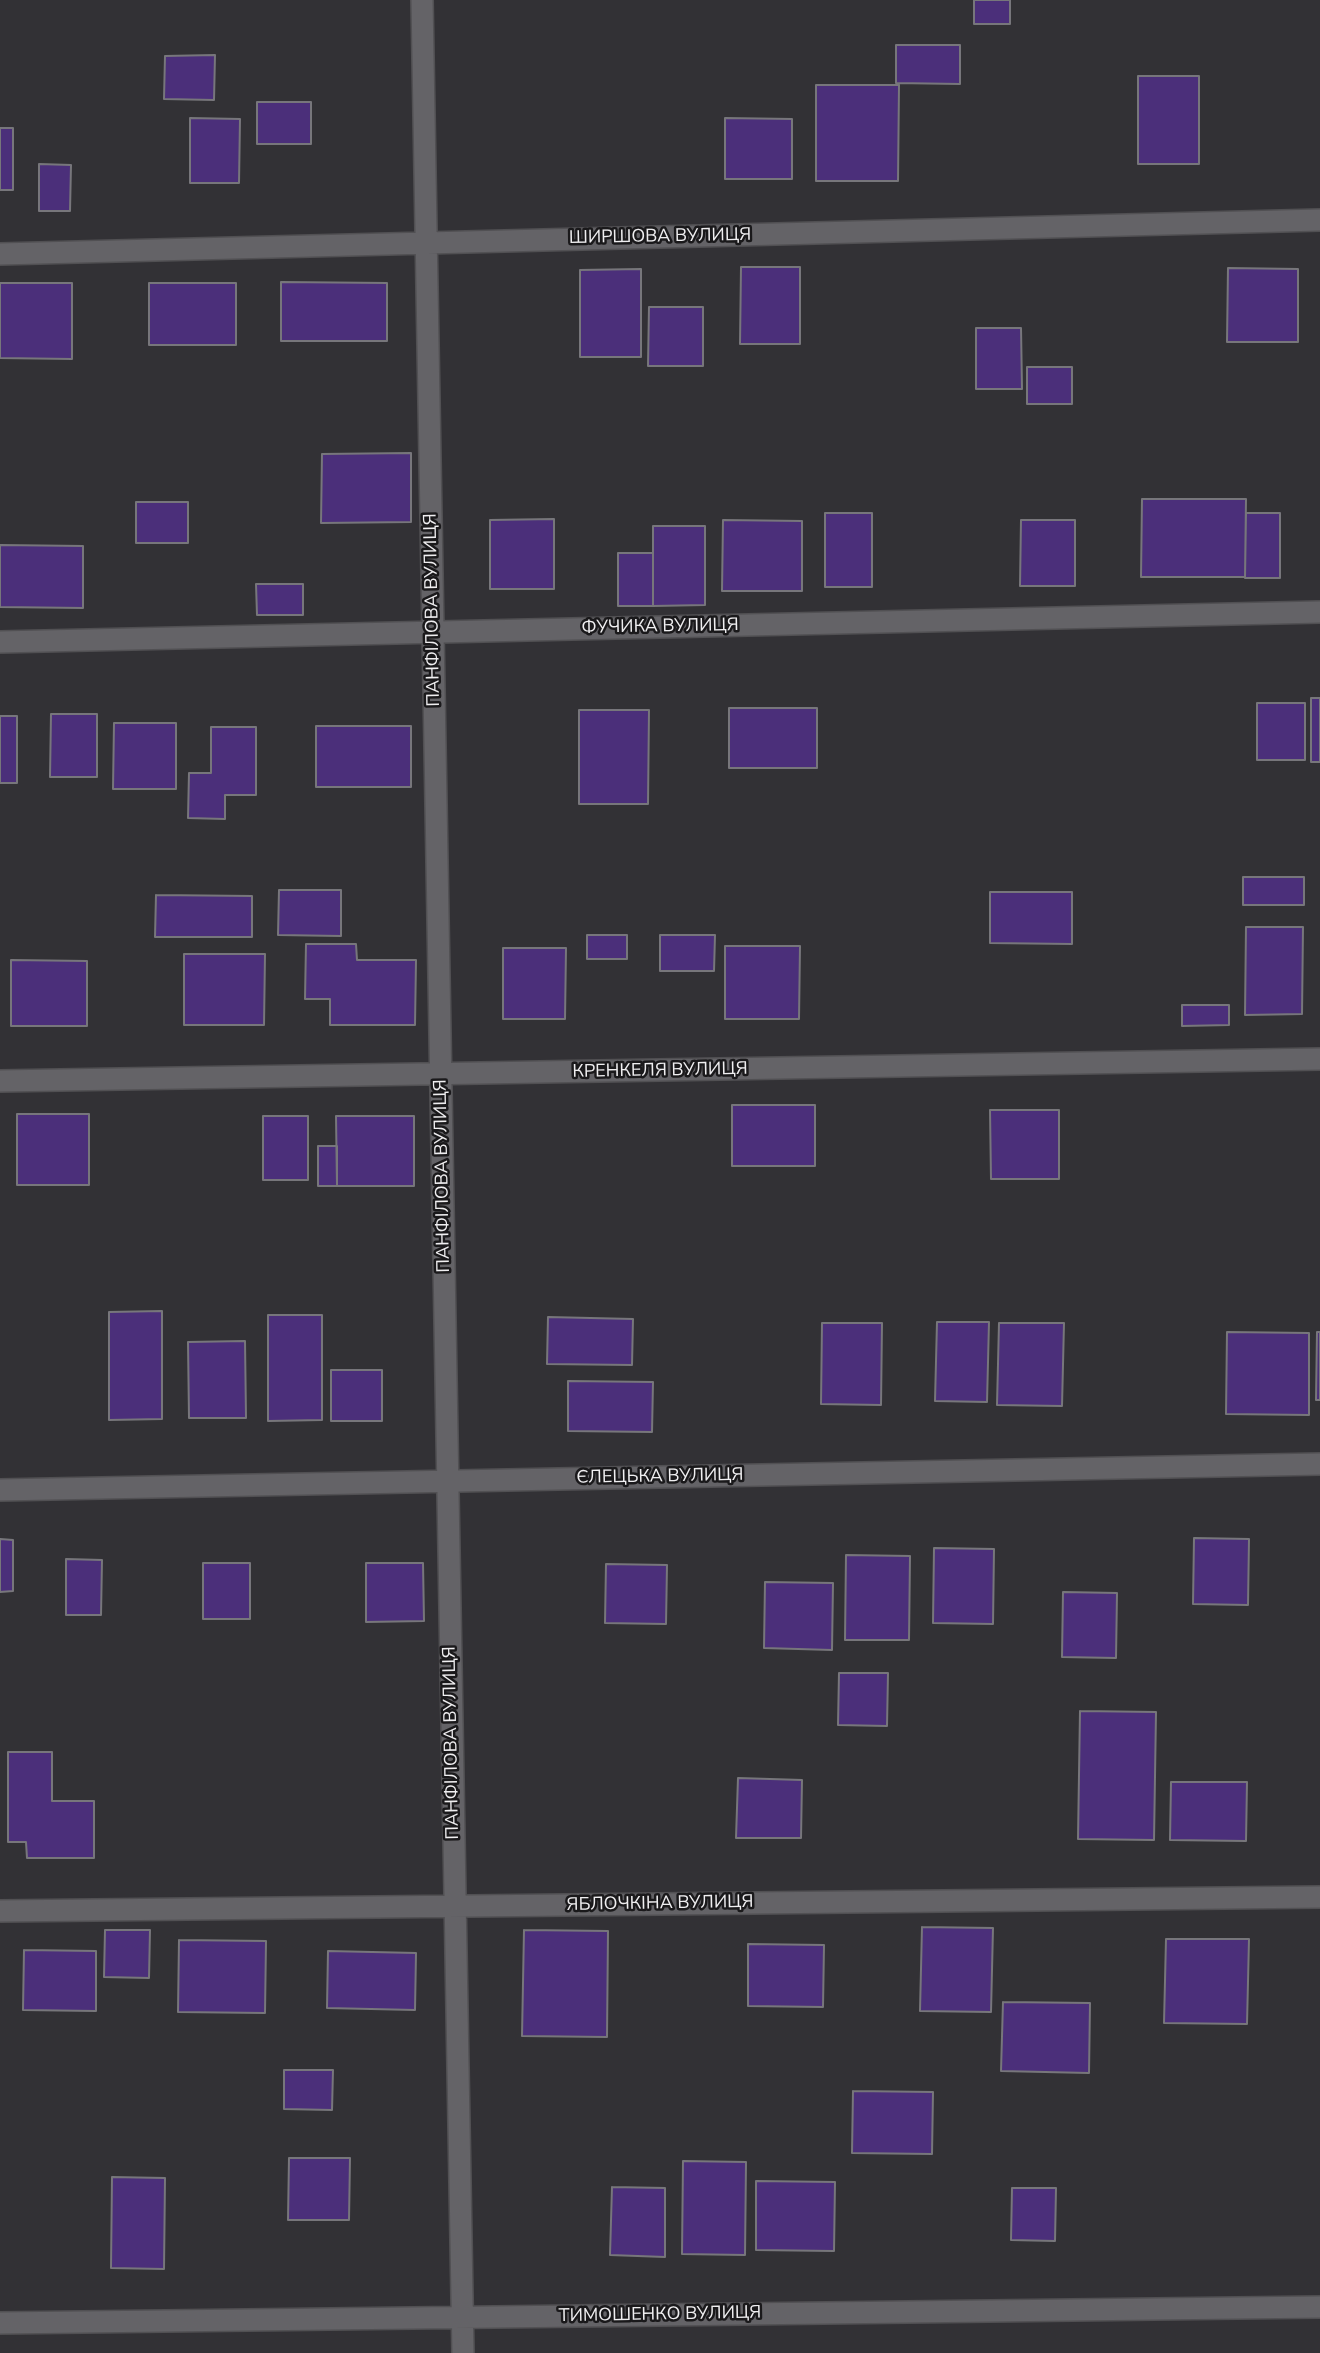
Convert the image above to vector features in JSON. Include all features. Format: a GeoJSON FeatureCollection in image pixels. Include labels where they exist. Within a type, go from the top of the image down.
{"type":"FeatureCollection","features":[{"type":"Feature","properties":{"kind":"street","name":"ПАНФІЛОВА ВУЛИЦЯ"},"geometry":{"type":"LineString","coordinates":[[422,0],[463,2353]]}},
{"type":"Feature","properties":{"kind":"street","name":"ШИРШОВА ВУЛИЦЯ"},"geometry":{"type":"LineString","coordinates":[[0,254],[1320,220]]}},
{"type":"Feature","properties":{"kind":"street","name":"ФУЧИКА ВУЛИЦЯ"},"geometry":{"type":"LineString","coordinates":[[0,642],[1320,612]]}},
{"type":"Feature","properties":{"kind":"street","name":"КРЕНКЕЛЯ ВУЛИЦЯ"},"geometry":{"type":"LineString","coordinates":[[0,1081],[1320,1059]]}},
{"type":"Feature","properties":{"kind":"street","name":"ЄЛЕЦЬКА ВУЛИЦЯ"},"geometry":{"type":"LineString","coordinates":[[0,1490],[1320,1464]]}},
{"type":"Feature","properties":{"kind":"street","name":"ЯБЛОЧКІНА ВУЛИЦЯ"},"geometry":{"type":"LineString","coordinates":[[0,1912],[1320,1897]]}},
{"type":"Feature","properties":{"kind":"street","name":"ТИМОШЕНКО ВУЛИЦЯ"},"geometry":{"type":"LineString","coordinates":[[0,2323],[1320,2306]]}},
{"type":"Feature","properties":{"kind":"building"},"geometry":{"type":"Polygon","coordinates":[[[974,0],[1010,0],[1010,24],[974,24],[974,0]]]}},
{"type":"Feature","properties":{"kind":"building"},"geometry":{"type":"Polygon","coordinates":[[[896,45],[960,45],[960,84],[896,83],[896,45]]]}},
{"type":"Feature","properties":{"kind":"building"},"geometry":{"type":"Polygon","coordinates":[[[215,55],[214,100],[164,99],[165,56],[215,55]]]}},
{"type":"Feature","properties":{"kind":"building"},"geometry":{"type":"Polygon","coordinates":[[[1138,76],[1199,76],[1199,164],[1138,164],[1138,76]]]}},
{"type":"Feature","properties":{"kind":"building"},"geometry":{"type":"Polygon","coordinates":[[[816,85],[899,85],[898,181],[816,181],[816,85]]]}},
{"type":"Feature","properties":{"kind":"building"},"geometry":{"type":"Polygon","coordinates":[[[257,102],[311,102],[311,144],[257,144],[257,102]]]}},
{"type":"Feature","properties":{"kind":"building"},"geometry":{"type":"Polygon","coordinates":[[[190,118],[240,119],[239,183],[190,183],[190,118]]]}},
{"type":"Feature","properties":{"kind":"building"},"geometry":{"type":"Polygon","coordinates":[[[725,118],[792,119],[792,179],[725,179],[725,118]]]}},
{"type":"Feature","properties":{"kind":"building"},"geometry":{"type":"Polygon","coordinates":[[[0,128],[13,128],[13,190],[0,190],[0,128]]]}},
{"type":"Feature","properties":{"kind":"building"},"geometry":{"type":"Polygon","coordinates":[[[39,164],[71,165],[70,211],[39,211],[39,164]]]}},
{"type":"Feature","properties":{"kind":"building"},"geometry":{"type":"Polygon","coordinates":[[[741,267],[800,267],[800,344],[740,344],[741,267]]]}},
{"type":"Feature","properties":{"kind":"building"},"geometry":{"type":"Polygon","coordinates":[[[1228,268],[1298,269],[1298,342],[1227,342],[1228,268]]]}},
{"type":"Feature","properties":{"kind":"building"},"geometry":{"type":"Polygon","coordinates":[[[641,269],[641,357],[580,357],[580,270],[641,269]]]}},
{"type":"Feature","properties":{"kind":"building"},"geometry":{"type":"Polygon","coordinates":[[[281,282],[387,283],[387,341],[281,341],[281,282]]]}},
{"type":"Feature","properties":{"kind":"building"},"geometry":{"type":"Polygon","coordinates":[[[0,283],[72,283],[72,359],[0,358],[0,283]]]}},
{"type":"Feature","properties":{"kind":"building"},"geometry":{"type":"Polygon","coordinates":[[[149,283],[236,283],[236,345],[149,345],[149,283]]]}},
{"type":"Feature","properties":{"kind":"building"},"geometry":{"type":"Polygon","coordinates":[[[649,307],[703,307],[703,366],[648,366],[649,307]]]}},
{"type":"Feature","properties":{"kind":"building"},"geometry":{"type":"Polygon","coordinates":[[[976,328],[1021,328],[1022,389],[976,389],[976,328]]]}},
{"type":"Feature","properties":{"kind":"building"},"geometry":{"type":"Polygon","coordinates":[[[1027,367],[1072,367],[1072,404],[1027,404],[1027,367]]]}},
{"type":"Feature","properties":{"kind":"building"},"geometry":{"type":"Polygon","coordinates":[[[411,453],[411,522],[321,523],[322,454],[411,453]]]}},
{"type":"Feature","properties":{"kind":"building"},"geometry":{"type":"Polygon","coordinates":[[[1142,499],[1246,499],[1245,577],[1141,577],[1142,499]]]}},
{"type":"Feature","properties":{"kind":"building"},"geometry":{"type":"Polygon","coordinates":[[[136,502],[188,502],[188,543],[136,543],[136,502]]]}},
{"type":"Feature","properties":{"kind":"building"},"geometry":{"type":"Polygon","coordinates":[[[825,513],[872,513],[872,587],[825,587],[825,513]]]}},
{"type":"Feature","properties":{"kind":"building"},"geometry":{"type":"Polygon","coordinates":[[[1246,513],[1280,513],[1280,578],[1245,578],[1246,513]]]}},
{"type":"Feature","properties":{"kind":"building"},"geometry":{"type":"Polygon","coordinates":[[[554,519],[554,589],[490,589],[490,520],[554,519]]]}},
{"type":"Feature","properties":{"kind":"building"},"geometry":{"type":"Polygon","coordinates":[[[723,520],[802,521],[802,591],[722,591],[723,520]]]}},
{"type":"Feature","properties":{"kind":"building"},"geometry":{"type":"Polygon","coordinates":[[[1021,520],[1075,520],[1075,586],[1020,586],[1021,520]]]}},
{"type":"Feature","properties":{"kind":"building"},"geometry":{"type":"Polygon","coordinates":[[[653,526],[705,526],[705,605],[653,606],[653,526]]]}},
{"type":"Feature","properties":{"kind":"building"},"geometry":{"type":"Polygon","coordinates":[[[0,545],[83,546],[83,608],[0,607],[0,545]]]}},
{"type":"Feature","properties":{"kind":"building"},"geometry":{"type":"Polygon","coordinates":[[[618,553],[653,553],[653,606],[618,606],[618,553]]]}},
{"type":"Feature","properties":{"kind":"building"},"geometry":{"type":"Polygon","coordinates":[[[256,584],[303,584],[303,615],[257,615],[256,584]]]}},
{"type":"Feature","properties":{"kind":"building"},"geometry":{"type":"Polygon","coordinates":[[[1311,698],[1320,698],[1320,762],[1311,762],[1311,698]]]}},
{"type":"Feature","properties":{"kind":"building"},"geometry":{"type":"Polygon","coordinates":[[[1257,703],[1305,703],[1305,760],[1257,760],[1257,703]]]}},
{"type":"Feature","properties":{"kind":"building"},"geometry":{"type":"Polygon","coordinates":[[[729,708],[817,708],[817,768],[729,768],[729,708]]]}},
{"type":"Feature","properties":{"kind":"building"},"geometry":{"type":"Polygon","coordinates":[[[579,710],[649,710],[648,804],[579,804],[579,710]]]}},
{"type":"Feature","properties":{"kind":"building"},"geometry":{"type":"Polygon","coordinates":[[[51,714],[97,714],[97,777],[50,777],[51,714]]]}},
{"type":"Feature","properties":{"kind":"building"},"geometry":{"type":"Polygon","coordinates":[[[0,716],[17,716],[17,783],[0,783],[0,716]]]}},
{"type":"Feature","properties":{"kind":"building"},"geometry":{"type":"Polygon","coordinates":[[[114,723],[176,723],[176,789],[113,789],[114,723]]]}},
{"type":"Feature","properties":{"kind":"building"},"geometry":{"type":"Polygon","coordinates":[[[316,726],[411,726],[411,787],[316,787],[316,726]]]}},
{"type":"Feature","properties":{"kind":"building"},"geometry":{"type":"Polygon","coordinates":[[[211,727],[256,727],[256,795],[225,795],[225,819],[188,818],[189,773],[211,773],[211,727]]]}},
{"type":"Feature","properties":{"kind":"building"},"geometry":{"type":"Polygon","coordinates":[[[1243,877],[1304,877],[1304,905],[1243,905],[1243,877]]]}},
{"type":"Feature","properties":{"kind":"building"},"geometry":{"type":"Polygon","coordinates":[[[279,890],[341,890],[341,936],[278,935],[279,890]]]}},
{"type":"Feature","properties":{"kind":"building"},"geometry":{"type":"Polygon","coordinates":[[[990,892],[1072,892],[1072,944],[990,943],[990,892]]]}},
{"type":"Feature","properties":{"kind":"building"},"geometry":{"type":"Polygon","coordinates":[[[156,895],[252,896],[252,937],[155,937],[156,895]]]}},
{"type":"Feature","properties":{"kind":"building"},"geometry":{"type":"Polygon","coordinates":[[[1246,927],[1303,927],[1302,1014],[1245,1015],[1246,927]]]}},
{"type":"Feature","properties":{"kind":"building"},"geometry":{"type":"Polygon","coordinates":[[[587,935],[627,935],[627,959],[587,959],[587,935]]]}},
{"type":"Feature","properties":{"kind":"building"},"geometry":{"type":"Polygon","coordinates":[[[660,935],[715,935],[714,971],[660,971],[660,935]]]}},
{"type":"Feature","properties":{"kind":"building"},"geometry":{"type":"Polygon","coordinates":[[[306,944],[356,944],[357,960],[416,960],[415,1025],[330,1025],[330,999],[305,999],[306,944]]]}},
{"type":"Feature","properties":{"kind":"building"},"geometry":{"type":"Polygon","coordinates":[[[725,946],[800,946],[799,1019],[725,1019],[725,946]]]}},
{"type":"Feature","properties":{"kind":"building"},"geometry":{"type":"Polygon","coordinates":[[[503,948],[566,948],[565,1019],[503,1019],[503,948]]]}},
{"type":"Feature","properties":{"kind":"building"},"geometry":{"type":"Polygon","coordinates":[[[184,954],[265,954],[264,1025],[184,1025],[184,954]]]}},
{"type":"Feature","properties":{"kind":"building"},"geometry":{"type":"Polygon","coordinates":[[[11,960],[87,961],[87,1026],[11,1026],[11,960]]]}},
{"type":"Feature","properties":{"kind":"building"},"geometry":{"type":"Polygon","coordinates":[[[1182,1005],[1229,1005],[1229,1025],[1182,1026],[1182,1005]]]}},
{"type":"Feature","properties":{"kind":"building"},"geometry":{"type":"Polygon","coordinates":[[[732,1105],[815,1105],[815,1166],[732,1166],[732,1105]]]}},
{"type":"Feature","properties":{"kind":"building"},"geometry":{"type":"Polygon","coordinates":[[[990,1110],[1059,1110],[1059,1179],[991,1179],[990,1110]]]}},
{"type":"Feature","properties":{"kind":"building"},"geometry":{"type":"Polygon","coordinates":[[[17,1114],[89,1114],[89,1185],[17,1185],[17,1114]]]}},
{"type":"Feature","properties":{"kind":"building"},"geometry":{"type":"Polygon","coordinates":[[[263,1116],[308,1116],[308,1180],[263,1180],[263,1116]]]}},
{"type":"Feature","properties":{"kind":"building"},"geometry":{"type":"Polygon","coordinates":[[[336,1116],[414,1116],[414,1186],[337,1186],[336,1116]]]}},
{"type":"Feature","properties":{"kind":"building"},"geometry":{"type":"Polygon","coordinates":[[[318,1146],[337,1146],[337,1186],[318,1186],[318,1146]]]}},
{"type":"Feature","properties":{"kind":"building"},"geometry":{"type":"Polygon","coordinates":[[[162,1311],[162,1419],[109,1420],[109,1312],[162,1311]]]}},
{"type":"Feature","properties":{"kind":"building"},"geometry":{"type":"Polygon","coordinates":[[[268,1315],[322,1315],[322,1420],[268,1421],[268,1315]]]}},
{"type":"Feature","properties":{"kind":"building"},"geometry":{"type":"Polygon","coordinates":[[[548,1317],[633,1319],[632,1365],[547,1364],[548,1317]]]}},
{"type":"Feature","properties":{"kind":"building"},"geometry":{"type":"Polygon","coordinates":[[[937,1322],[989,1322],[987,1402],[935,1401],[937,1322]]]}},
{"type":"Feature","properties":{"kind":"building"},"geometry":{"type":"Polygon","coordinates":[[[822,1323],[882,1323],[881,1405],[821,1404],[822,1323]]]}},
{"type":"Feature","properties":{"kind":"building"},"geometry":{"type":"Polygon","coordinates":[[[999,1323],[1064,1323],[1062,1406],[997,1405],[999,1323]]]}},
{"type":"Feature","properties":{"kind":"building"},"geometry":{"type":"Polygon","coordinates":[[[1227,1332],[1309,1333],[1309,1415],[1226,1414],[1227,1332]]]}},
{"type":"Feature","properties":{"kind":"building"},"geometry":{"type":"Polygon","coordinates":[[[1317,1332],[1320,1332],[1320,1400],[1316,1400],[1317,1332]]]}},
{"type":"Feature","properties":{"kind":"building"},"geometry":{"type":"Polygon","coordinates":[[[245,1341],[246,1418],[189,1418],[188,1342],[245,1341]]]}},
{"type":"Feature","properties":{"kind":"building"},"geometry":{"type":"Polygon","coordinates":[[[331,1370],[382,1370],[382,1421],[331,1421],[331,1370]]]}},
{"type":"Feature","properties":{"kind":"building"},"geometry":{"type":"Polygon","coordinates":[[[568,1381],[653,1382],[652,1432],[568,1431],[568,1381]]]}},
{"type":"Feature","properties":{"kind":"building"},"geometry":{"type":"Polygon","coordinates":[[[1194,1538],[1249,1539],[1248,1605],[1193,1604],[1194,1538]]]}},
{"type":"Feature","properties":{"kind":"building"},"geometry":{"type":"Polygon","coordinates":[[[0,1539],[13,1540],[13,1591],[0,1592],[0,1539]]]}},
{"type":"Feature","properties":{"kind":"building"},"geometry":{"type":"Polygon","coordinates":[[[934,1548],[994,1549],[993,1624],[933,1623],[934,1548]]]}},
{"type":"Feature","properties":{"kind":"building"},"geometry":{"type":"Polygon","coordinates":[[[846,1555],[910,1556],[909,1640],[845,1640],[846,1555]]]}},
{"type":"Feature","properties":{"kind":"building"},"geometry":{"type":"Polygon","coordinates":[[[66,1559],[102,1560],[101,1615],[66,1615],[66,1559]]]}},
{"type":"Feature","properties":{"kind":"building"},"geometry":{"type":"Polygon","coordinates":[[[203,1563],[250,1563],[250,1619],[203,1619],[203,1563]]]}},
{"type":"Feature","properties":{"kind":"building"},"geometry":{"type":"Polygon","coordinates":[[[366,1563],[423,1563],[424,1621],[366,1622],[366,1563]]]}},
{"type":"Feature","properties":{"kind":"building"},"geometry":{"type":"Polygon","coordinates":[[[606,1564],[667,1565],[666,1624],[605,1623],[606,1564]]]}},
{"type":"Feature","properties":{"kind":"building"},"geometry":{"type":"Polygon","coordinates":[[[765,1582],[833,1583],[832,1650],[764,1648],[765,1582]]]}},
{"type":"Feature","properties":{"kind":"building"},"geometry":{"type":"Polygon","coordinates":[[[1063,1592],[1117,1593],[1116,1658],[1062,1657],[1063,1592]]]}},
{"type":"Feature","properties":{"kind":"building"},"geometry":{"type":"Polygon","coordinates":[[[839,1673],[888,1673],[887,1726],[838,1725],[839,1673]]]}},
{"type":"Feature","properties":{"kind":"building"},"geometry":{"type":"Polygon","coordinates":[[[1080,1711],[1156,1712],[1154,1840],[1078,1839],[1080,1711]]]}},
{"type":"Feature","properties":{"kind":"building"},"geometry":{"type":"Polygon","coordinates":[[[8,1752],[52,1752],[52,1801],[94,1801],[94,1858],[27,1858],[26,1842],[8,1842],[8,1752]]]}},
{"type":"Feature","properties":{"kind":"building"},"geometry":{"type":"Polygon","coordinates":[[[738,1778],[802,1780],[801,1838],[736,1838],[738,1778]]]}},
{"type":"Feature","properties":{"kind":"building"},"geometry":{"type":"Polygon","coordinates":[[[1171,1782],[1247,1782],[1246,1841],[1170,1840],[1171,1782]]]}},
{"type":"Feature","properties":{"kind":"building"},"geometry":{"type":"Polygon","coordinates":[[[922,1927],[993,1928],[991,2012],[920,2011],[922,1927]]]}},
{"type":"Feature","properties":{"kind":"building"},"geometry":{"type":"Polygon","coordinates":[[[105,1930],[150,1930],[149,1978],[104,1977],[105,1930]]]}},
{"type":"Feature","properties":{"kind":"building"},"geometry":{"type":"Polygon","coordinates":[[[524,1930],[608,1931],[607,2037],[522,2036],[524,1930]]]}},
{"type":"Feature","properties":{"kind":"building"},"geometry":{"type":"Polygon","coordinates":[[[1166,1939],[1249,1939],[1247,2024],[1164,2023],[1166,1939]]]}},
{"type":"Feature","properties":{"kind":"building"},"geometry":{"type":"Polygon","coordinates":[[[179,1940],[266,1941],[265,2013],[178,2012],[179,1940]]]}},
{"type":"Feature","properties":{"kind":"building"},"geometry":{"type":"Polygon","coordinates":[[[748,1944],[824,1945],[823,2007],[748,2006],[748,1944]]]}},
{"type":"Feature","properties":{"kind":"building"},"geometry":{"type":"Polygon","coordinates":[[[24,1950],[96,1951],[96,2011],[23,2010],[24,1950]]]}},
{"type":"Feature","properties":{"kind":"building"},"geometry":{"type":"Polygon","coordinates":[[[328,1951],[416,1953],[415,2010],[327,2008],[328,1951]]]}},
{"type":"Feature","properties":{"kind":"building"},"geometry":{"type":"Polygon","coordinates":[[[1003,2002],[1090,2003],[1089,2073],[1001,2071],[1003,2002]]]}},
{"type":"Feature","properties":{"kind":"building"},"geometry":{"type":"Polygon","coordinates":[[[284,2070],[333,2070],[332,2110],[284,2109],[284,2070]]]}},
{"type":"Feature","properties":{"kind":"building"},"geometry":{"type":"Polygon","coordinates":[[[853,2091],[933,2092],[932,2154],[852,2153],[853,2091]]]}},
{"type":"Feature","properties":{"kind":"building"},"geometry":{"type":"Polygon","coordinates":[[[289,2158],[350,2158],[349,2220],[288,2220],[289,2158]]]}},
{"type":"Feature","properties":{"kind":"building"},"geometry":{"type":"Polygon","coordinates":[[[683,2161],[746,2162],[745,2255],[682,2254],[683,2161]]]}},
{"type":"Feature","properties":{"kind":"building"},"geometry":{"type":"Polygon","coordinates":[[[112,2177],[165,2178],[164,2269],[111,2268],[112,2177]]]}},
{"type":"Feature","properties":{"kind":"building"},"geometry":{"type":"Polygon","coordinates":[[[756,2181],[835,2182],[834,2251],[756,2250],[756,2181]]]}},
{"type":"Feature","properties":{"kind":"building"},"geometry":{"type":"Polygon","coordinates":[[[612,2187],[665,2188],[665,2257],[610,2255],[612,2187]]]}},
{"type":"Feature","properties":{"kind":"building"},"geometry":{"type":"Polygon","coordinates":[[[1012,2188],[1056,2188],[1055,2241],[1011,2240],[1012,2188]]]}}]}
